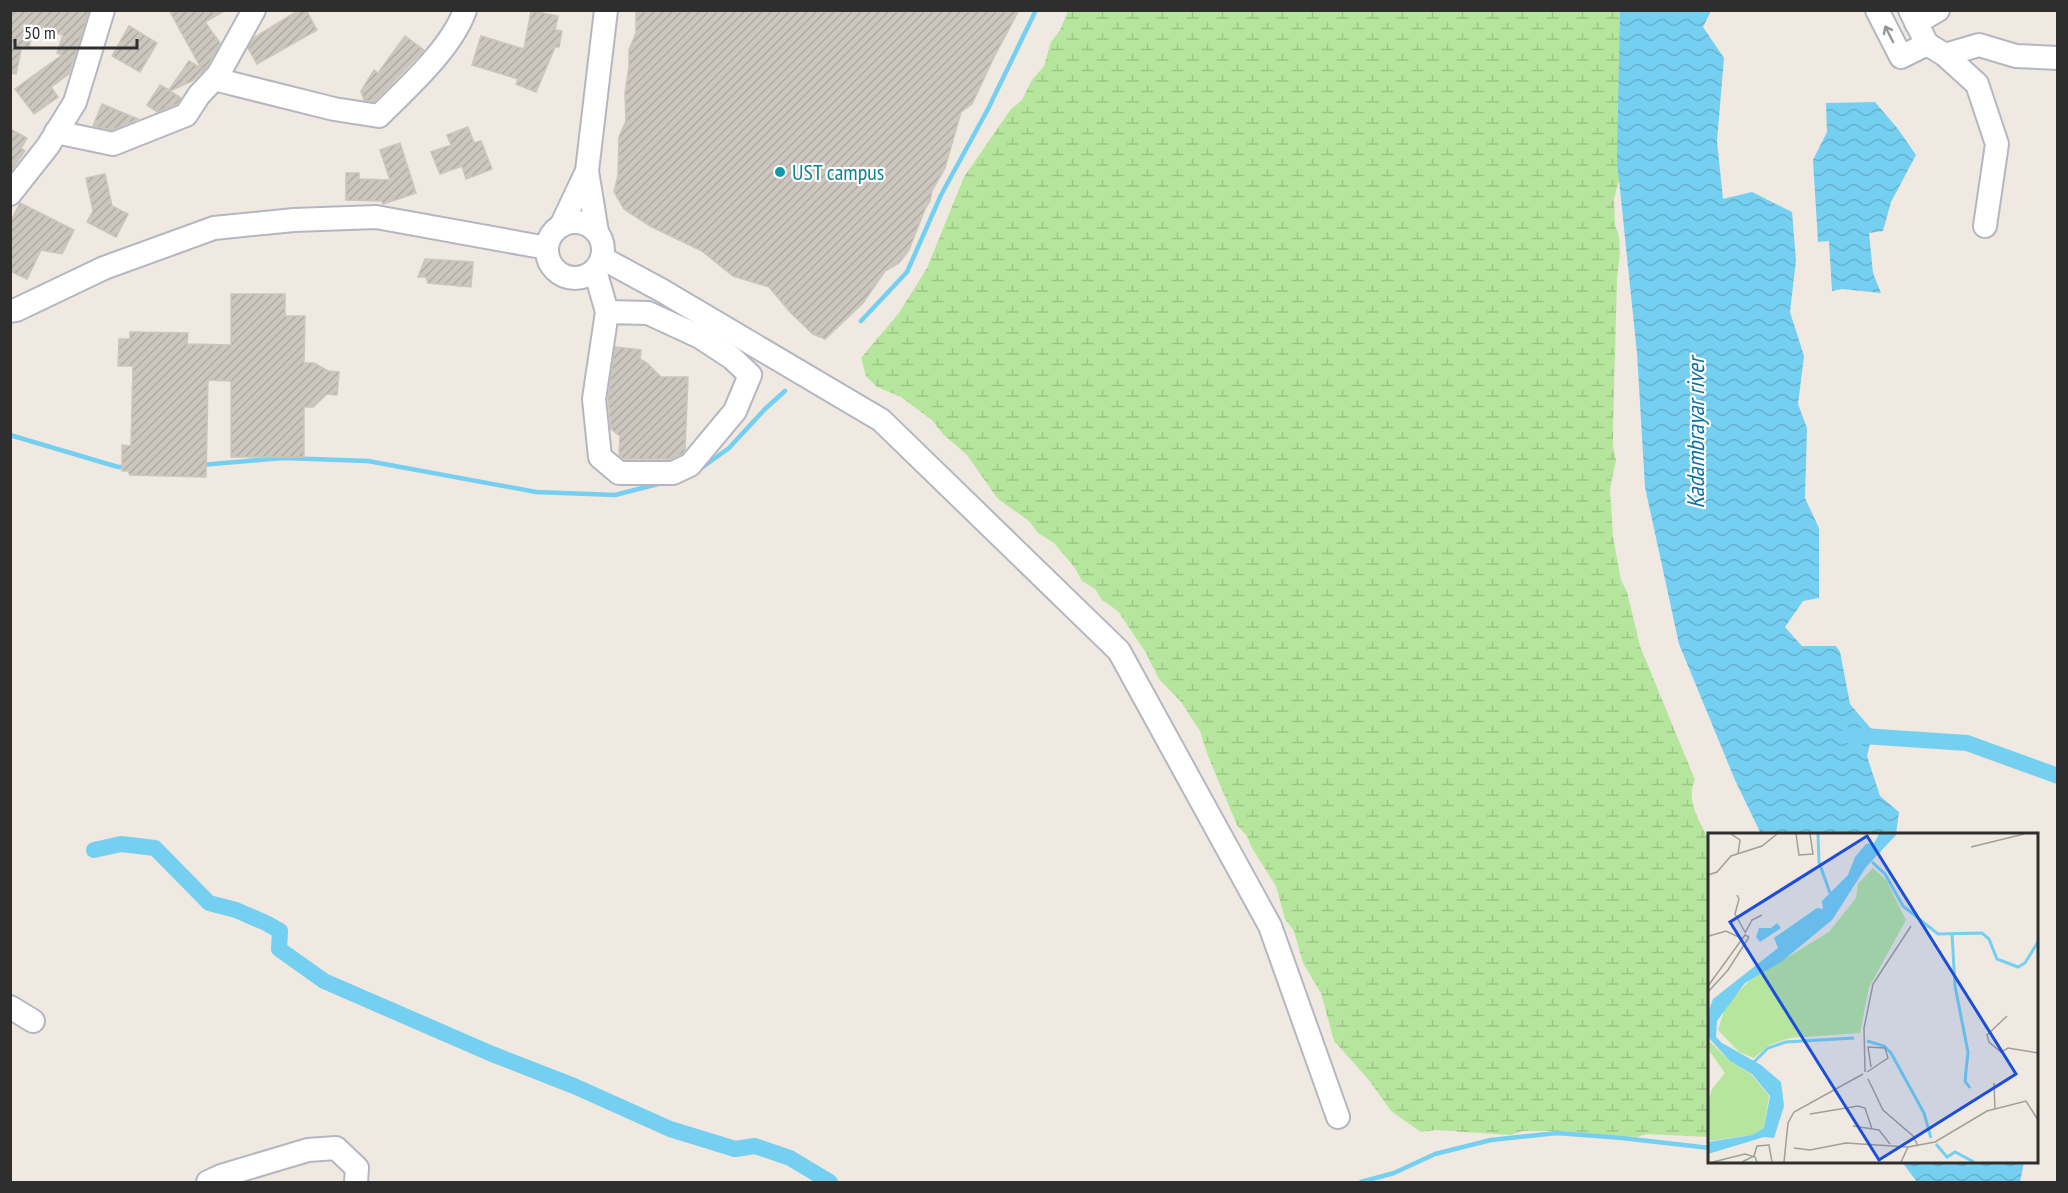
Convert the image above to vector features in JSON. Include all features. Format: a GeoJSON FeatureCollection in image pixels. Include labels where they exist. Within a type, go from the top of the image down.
{"type":"FeatureCollection","features":[{"type":"Feature","properties":{"kind":"street"},"geometry":{"type":"LineString","coordinates":[[10,194],[75,102],[103,10]]}},
{"type":"Feature","properties":{"kind":"street"},"geometry":{"type":"LineString","coordinates":[[56,132],[113,144],[186,115],[199,95],[214,79],[254,10]]}},
{"type":"Feature","properties":{"kind":"street"},"geometry":{"type":"LineString","coordinates":[[214,79],[334,109],[379,116],[415,81],[459,27],[465,10]]}},
{"type":"Feature","properties":{"kind":"street"},"geometry":{"type":"LineString","coordinates":[[606,10],[587,171],[597,232],[603,245],[598,264],[607,312],[594,399],[600,457],[619,473],[673,473],[690,465],[735,411],[750,375],[767,352]]}},
{"type":"Feature","properties":{"kind":"street"},"geometry":{"type":"LineString","coordinates":[[1877,10],[1901,57],[1936,49],[1979,45],[2016,56],[2058,58]]}},
{"type":"Feature","properties":{"kind":"street"},"geometry":{"type":"LineString","coordinates":[[1938,10],[1914,15],[1936,49],[1977,84],[1997,144],[1985,226]]}},
{"type":"Feature","properties":{"kind":"street"},"geometry":{"type":"LineString","coordinates":[[587,171],[561,226],[551,235],[547,248],[549,261],[558,272],[570,278],[583,277],[598,264]]}},
{"type":"Feature","properties":{"kind":"street"},"geometry":{"type":"LineString","coordinates":[[10,311],[104,268],[214,228],[294,220],[376,217],[547,248]]}},
{"type":"Feature","properties":{"kind":"street"},"geometry":{"type":"LineString","coordinates":[[561,226],[574,222],[587,224],[597,232]]}},
{"type":"Feature","properties":{"kind":"street"},"geometry":{"type":"LineString","coordinates":[[598,264],[661,290],[881,420],[1119,651],[1270,926],[1338,1116]]}},
{"type":"Feature","properties":{"kind":"street"},"geometry":{"type":"LineString","coordinates":[[607,312],[648,313],[700,337],[732,358],[750,375]]}},
{"type":"Feature","properties":{"kind":"street"},"geometry":{"type":"LineString","coordinates":[[10,1007],[33,1021]]}},
{"type":"Feature","properties":{"kind":"street"},"geometry":{"type":"LineString","coordinates":[[208,1182],[308,1150],[336,1148],[357,1168],[356,1182]]}},
{"type":"Feature","properties":{"kind":"green space"},"geometry":{"type":"Polygon","coordinates":[[[1068,11],[1630,11],[1636,171],[1618,183],[1614,199],[1615,225],[1619,236],[1620,253],[1617,278],[1613,427],[1613,447],[1616,460],[1610,488],[1613,537],[1621,580],[1627,592],[1640,646],[1695,780],[1692,788],[1693,803],[1708,838],[1708,1137],[1647,1134],[1637,1137],[1557,1131],[1522,1131],[1511,1135],[1435,1130],[1421,1132],[1391,1111],[1369,1080],[1334,1041],[1321,993],[1303,963],[1294,931],[1285,919],[1276,886],[1247,836],[1237,825],[1200,731],[1181,702],[1159,679],[1146,653],[1118,611],[1102,600],[1095,589],[1082,581],[1075,568],[1054,543],[1038,533],[1029,521],[998,499],[967,455],[943,434],[932,420],[901,397],[877,387],[866,376],[861,358],[899,313],[927,268],[964,177],[1011,109],[1022,100],[1032,80],[1044,66],[1051,42],[1060,30],[1068,11]]]}},
{"type":"Feature","properties":{"kind":"water","name":"Kadambrayar river"},"geometry":{"type":"Polygon","coordinates":[[[1620,11],[1711,11],[1703,27],[1724,58],[1717,141],[1723,199],[1752,192],[1792,212],[1796,260],[1790,312],[1804,356],[1798,404],[1807,428],[1805,498],[1819,528],[1819,598],[1803,601],[1785,627],[1802,646],[1836,646],[1840,652],[1850,704],[1873,731],[1867,756],[1880,796],[1899,812],[1896,833],[1761,833],[1735,780],[1679,644],[1645,487],[1637,353],[1617,161],[1620,11]]]}},
{"type":"Feature","properties":{"kind":"water"},"geometry":{"type":"Polygon","coordinates":[[[1875,102],[1916,155],[1891,202],[1883,231],[1869,233],[1873,273],[1881,293],[1842,289],[1832,291],[1829,241],[1818,242],[1813,160],[1827,132],[1826,103],[1875,102]]]}},
{"type":"Feature","properties":{"kind":"water"},"geometry":{"type":"Polygon","coordinates":[[[1903,1163],[2024,1163],[2020,1182],[1917,1182],[1903,1163]]]}},
{"type":"Feature","properties":{"kind":"building"},"geometry":{"type":"Polygon","coordinates":[[[10,10],[89,10],[69,74],[51,87],[58,97],[34,114],[15,89],[62,55],[57,53],[63,35],[34,26],[29,47],[22,45],[16,74],[10,73],[10,10]]]}},
{"type":"Feature","properties":{"kind":"building"},"geometry":{"type":"Polygon","coordinates":[[[169,10],[226,10],[205,22],[220,43],[207,67],[192,81],[170,91],[181,98],[177,104],[157,112],[147,105],[160,85],[169,90],[189,61],[201,68],[169,10]]]}},
{"type":"Feature","properties":{"kind":"building"},"geometry":{"type":"Polygon","coordinates":[[[299,10],[306,10],[317,30],[257,64],[248,48],[255,37],[299,10]]]}},
{"type":"Feature","properties":{"kind":"building","name":"UST campus"},"geometry":{"type":"Polygon","coordinates":[[[636,10],[1019,10],[972,104],[961,112],[945,168],[932,191],[909,250],[899,263],[885,271],[863,303],[825,339],[813,334],[769,287],[733,276],[702,251],[650,226],[624,209],[614,192],[618,176],[619,137],[626,121],[625,93],[629,50],[636,33],[636,10]]]}},
{"type":"Feature","properties":{"kind":"building"},"geometry":{"type":"Polygon","coordinates":[[[531,11],[558,16],[555,30],[562,31],[559,47],[555,47],[536,92],[516,84],[518,79],[472,65],[481,36],[524,49],[531,11]]]}},
{"type":"Feature","properties":{"kind":"building"},"geometry":{"type":"Polygon","coordinates":[[[129,26],[157,43],[140,72],[112,56],[129,26]]]}},
{"type":"Feature","properties":{"kind":"building"},"geometry":{"type":"Polygon","coordinates":[[[405,36],[424,50],[374,102],[364,100],[361,91],[374,70],[378,73],[405,36]]]}},
{"type":"Feature","properties":{"kind":"building"},"geometry":{"type":"Polygon","coordinates":[[[102,104],[138,119],[112,130],[93,126],[102,104]]]}},
{"type":"Feature","properties":{"kind":"building"},"geometry":{"type":"Polygon","coordinates":[[[468,127],[474,143],[481,141],[492,169],[466,179],[462,166],[440,174],[431,152],[451,145],[447,135],[468,127]]]}},
{"type":"Feature","properties":{"kind":"building"},"geometry":{"type":"Polygon","coordinates":[[[10,129],[27,138],[21,148],[25,151],[10,172],[10,129]]]}},
{"type":"Feature","properties":{"kind":"building"},"geometry":{"type":"Polygon","coordinates":[[[400,143],[416,193],[383,204],[382,201],[346,200],[346,173],[359,173],[359,179],[390,180],[380,150],[400,143]]]}},
{"type":"Feature","properties":{"kind":"building"},"geometry":{"type":"Polygon","coordinates":[[[105,174],[112,206],[128,214],[116,237],[87,222],[93,211],[86,178],[105,174]]]}},
{"type":"Feature","properties":{"kind":"building"},"geometry":{"type":"Polygon","coordinates":[[[20,203],[74,230],[62,254],[41,250],[27,279],[10,271],[10,223],[20,203]]]}},
{"type":"Feature","properties":{"kind":"building"},"geometry":{"type":"Polygon","coordinates":[[[425,259],[473,262],[471,287],[428,283],[426,277],[418,277],[425,259]]]}},
{"type":"Feature","properties":{"kind":"building"},"geometry":{"type":"Polygon","coordinates":[[[231,294],[285,294],[285,316],[305,316],[304,363],[314,363],[328,371],[339,372],[337,395],[327,394],[313,407],[304,407],[304,457],[231,457],[231,381],[208,380],[206,477],[130,475],[128,471],[122,471],[122,445],[131,446],[133,366],[118,366],[119,339],[130,339],[130,332],[188,333],[187,344],[231,345],[231,294]]]}},
{"type":"Feature","properties":{"kind":"building"},"geometry":{"type":"Polygon","coordinates":[[[615,347],[641,350],[640,359],[661,377],[688,377],[685,450],[682,454],[670,459],[624,459],[619,455],[620,436],[611,429],[608,399],[615,347]]]}},
{"type":"Feature","properties":{"kind":"waterway"},"geometry":{"type":"LineString","coordinates":[[861,321],[907,272],[941,195],[988,109],[1036,10]]}},
{"type":"Feature","properties":{"kind":"waterway"},"geometry":{"type":"LineString","coordinates":[[700,469],[729,448],[785,391]]}},
{"type":"Feature","properties":{"kind":"waterway"},"geometry":{"type":"LineString","coordinates":[[10,435],[118,467],[126,467]]}},
{"type":"Feature","properties":{"kind":"waterway"},"geometry":{"type":"LineString","coordinates":[[201,465],[283,458],[368,461],[536,492],[615,495],[662,483]]}},
{"type":"Feature","properties":{"kind":"waterway"},"geometry":{"type":"LineString","coordinates":[[1848,735],[1967,743],[2058,776]]}},
{"type":"Feature","properties":{"kind":"waterway"},"geometry":{"type":"LineString","coordinates":[[94,850],[121,844],[155,848],[209,903],[236,910],[280,931],[279,949],[324,981],[670,1129],[735,1149],[755,1146],[790,1158],[830,1182]]}},
{"type":"Feature","properties":{"kind":"waterway"},"geometry":{"type":"LineString","coordinates":[[1361,1182],[1394,1173],[1435,1154],[1491,1140],[1557,1133],[1708,1148]]}},
{"type":"Feature","properties":{"kind":"place","name":"UST campus"},"geometry":{"type":"Point","coordinates":[780,172]}}]}
